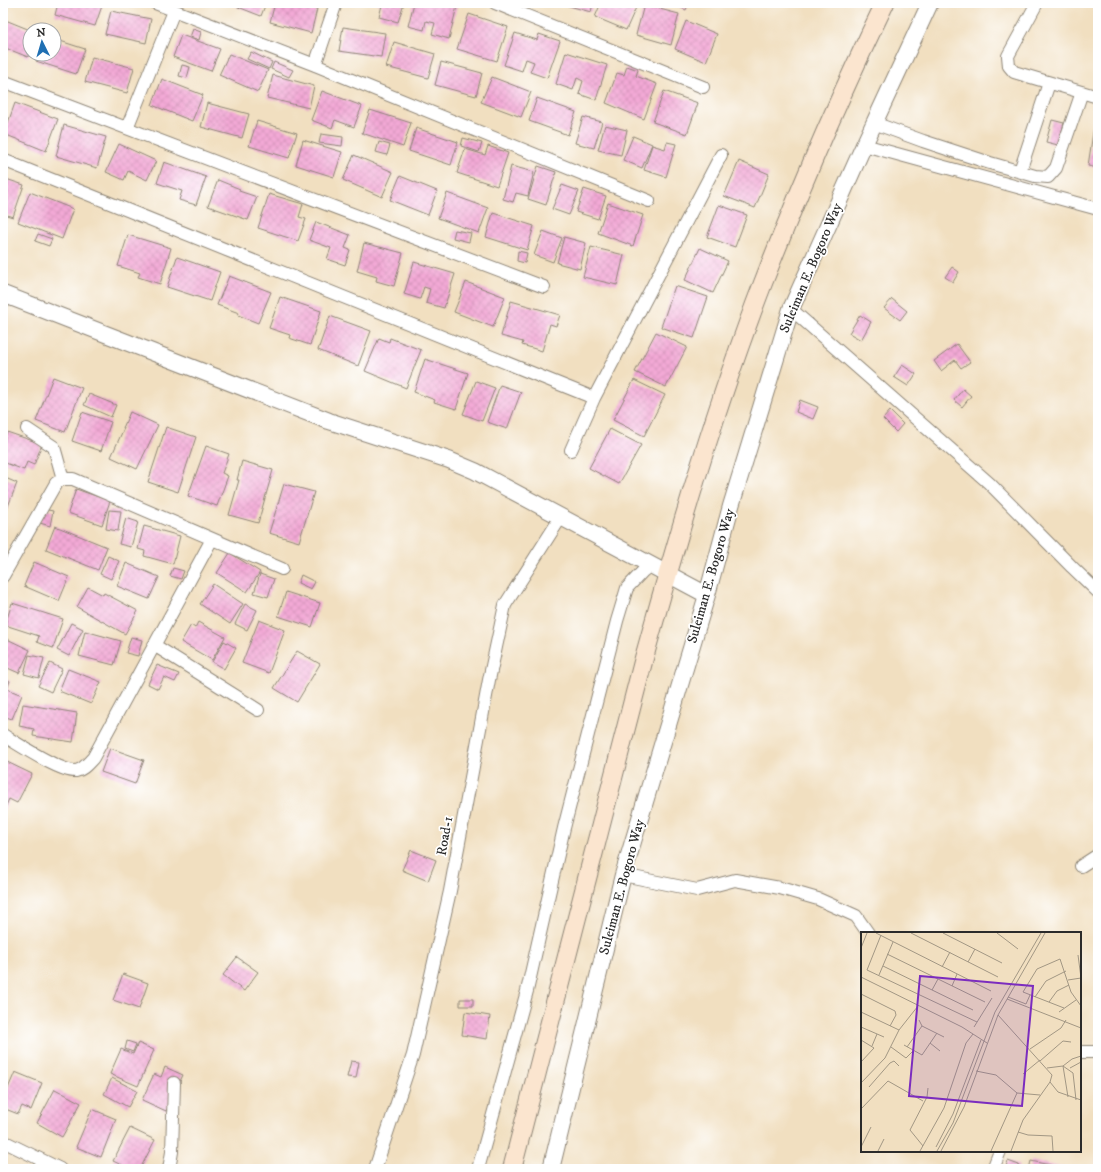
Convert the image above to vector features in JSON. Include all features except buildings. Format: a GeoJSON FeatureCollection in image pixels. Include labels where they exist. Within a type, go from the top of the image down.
{"type":"FeatureCollection","features":[{"type":"Feature","properties":{"kind":"main road"},"geometry":{"type":"LineString","coordinates":[[512,1169],[640,673],[667,574],[721,402],[763,284],[812,162],[885,3]]}},
{"type":"Feature","properties":{"kind":"street"},"geometry":{"type":"LineString","coordinates":[[155,3],[315,65],[649,201]]}},
{"type":"Feature","properties":{"kind":"street"},"geometry":{"type":"LineString","coordinates":[[315,65],[336,3]]}},
{"type":"Feature","properties":{"kind":"street"},"geometry":{"type":"LineString","coordinates":[[495,3],[703,87]]}},
{"type":"Feature","properties":{"kind":"street","name":"Suleiman E. Bogoro Way"},"geometry":{"type":"LineString","coordinates":[[551,1169],[623,875],[707,596],[731,506],[790,309],[930,3]]}},
{"type":"Feature","properties":{"kind":"street"},"geometry":{"type":"LineString","coordinates":[[1037,3],[1008,56],[1009,66],[1014,72],[1098,97]]}},
{"type":"Feature","properties":{"kind":"street"},"geometry":{"type":"LineString","coordinates":[[127,128],[174,10]]}},
{"type":"Feature","properties":{"kind":"street"},"geometry":{"type":"LineString","coordinates":[[3,81],[544,287]]}},
{"type":"Feature","properties":{"kind":"street"},"geometry":{"type":"LineString","coordinates":[[1020,171],[1049,83]]}},
{"type":"Feature","properties":{"kind":"street"},"geometry":{"type":"LineString","coordinates":[[874,123],[990,163],[1035,176],[1048,176],[1056,168],[1082,92]]}},
{"type":"Feature","properties":{"kind":"street"},"geometry":{"type":"LineString","coordinates":[[864,145],[1098,209]]}},
{"type":"Feature","properties":{"kind":"street"},"geometry":{"type":"LineString","coordinates":[[571,450],[594,398],[721,155]]}},
{"type":"Feature","properties":{"kind":"street"},"geometry":{"type":"LineString","coordinates":[[3,160],[594,398]]}},
{"type":"Feature","properties":{"kind":"street"},"geometry":{"type":"LineString","coordinates":[[4,295],[329,421],[450,460],[475,471],[707,596]]}},
{"type":"Feature","properties":{"kind":"street"},"geometry":{"type":"LineString","coordinates":[[790,309],[989,483],[1098,592]]}},
{"type":"Feature","properties":{"kind":"street"},"geometry":{"type":"LineString","coordinates":[[27,429],[54,447],[63,478]]}},
{"type":"Feature","properties":{"kind":"street"},"geometry":{"type":"LineString","coordinates":[[3,576],[56,483],[63,478],[73,479],[282,569]]}},
{"type":"Feature","properties":{"kind":"street","name":"Road-1"},"geometry":{"type":"LineString","coordinates":[[375,1169],[413,1055],[450,890],[489,680],[505,605],[561,517]]}},
{"type":"Feature","properties":{"kind":"street"},"geometry":{"type":"LineString","coordinates":[[3,735],[60,767],[76,771],[85,767],[93,758],[212,539]]}},
{"type":"Feature","properties":{"kind":"street"},"geometry":{"type":"LineString","coordinates":[[478,1169],[527,991],[564,828],[617,621],[627,588],[643,571],[651,565]]}},
{"type":"Feature","properties":{"kind":"street"},"geometry":{"type":"LineString","coordinates":[[154,644],[258,710]]}},
{"type":"Feature","properties":{"kind":"street"},"geometry":{"type":"LineString","coordinates":[[1081,866],[1098,855]]}},
{"type":"Feature","properties":{"kind":"street"},"geometry":{"type":"LineString","coordinates":[[623,875],[697,890],[735,880],[780,888],[818,899],[856,916],[867,932]]}},
{"type":"Feature","properties":{"kind":"street"},"geometry":{"type":"LineString","coordinates":[[1081,1052],[1098,1052]]}},
{"type":"Feature","properties":{"kind":"street"},"geometry":{"type":"LineString","coordinates":[[169,1169],[171,1159],[174,1082]]}},
{"type":"Feature","properties":{"kind":"street"},"geometry":{"type":"LineString","coordinates":[[3,1141],[60,1169]]}},
{"type":"Feature","properties":{"kind":"street"},"geometry":{"type":"LineString","coordinates":[[992,1169],[1000,1152]]}}]}
